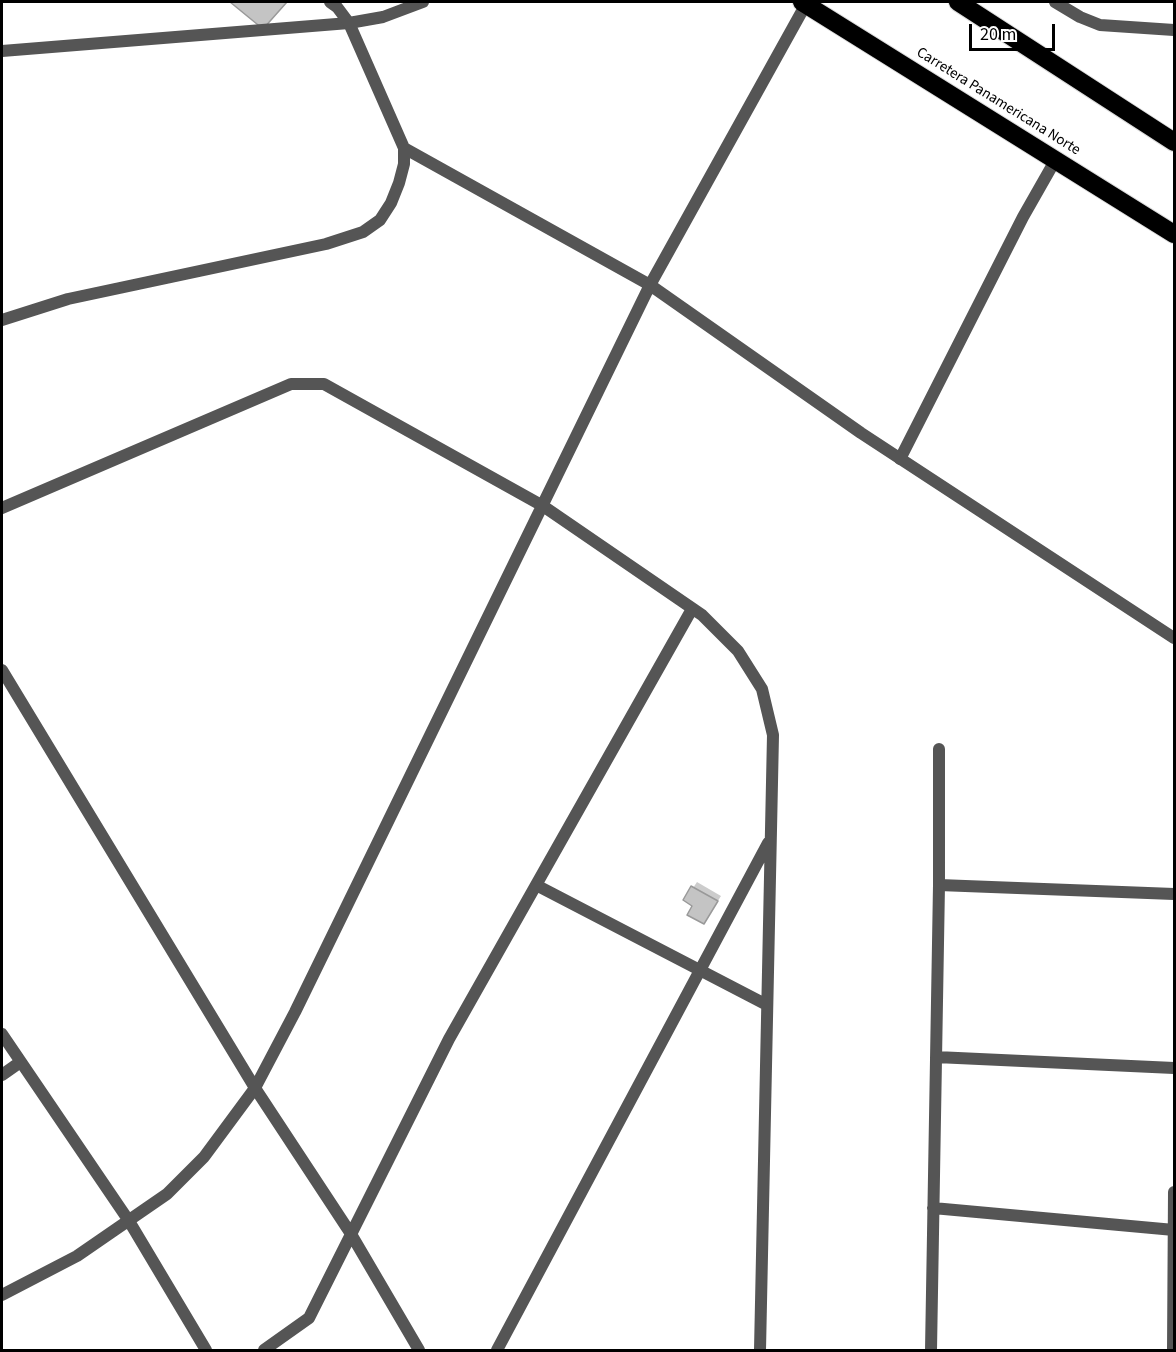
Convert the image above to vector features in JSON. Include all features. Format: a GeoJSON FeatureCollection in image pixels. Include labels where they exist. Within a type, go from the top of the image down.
{"type":"FeatureCollection","features":[{"type":"Feature","properties":{"kind":"highway"},"geometry":{"type":"LineString","coordinates":[[958,2],[1174,142]]}},
{"type":"Feature","properties":{"kind":"highway","name":"Carretera Panamericana Norte"},"geometry":{"type":"LineString","coordinates":[[804,3],[1174,234]]}},
{"type":"Feature","properties":{"kind":"street"},"geometry":{"type":"LineString","coordinates":[[2,320],[68,299],[326,244],[363,232],[380,220],[391,203],[405,164],[404,148],[349,23],[337,7],[330,2]]}},
{"type":"Feature","properties":{"kind":"street"},"geometry":{"type":"LineString","coordinates":[[2,51],[349,23],[383,17],[423,2]]}},
{"type":"Feature","properties":{"kind":"street"},"geometry":{"type":"LineString","coordinates":[[1055,2],[1080,17],[1100,25],[1174,30]]}},
{"type":"Feature","properties":{"kind":"street"},"geometry":{"type":"LineString","coordinates":[[2,1295],[77,1256],[167,1194],[204,1157],[255,1088],[300,1001],[650,285],[804,3]]}},
{"type":"Feature","properties":{"kind":"street"},"geometry":{"type":"LineString","coordinates":[[404,148],[650,285],[900,459],[1174,638]]}},
{"type":"Feature","properties":{"kind":"street"},"geometry":{"type":"LineString","coordinates":[[900,459],[1023,217],[1056,159]]}},
{"type":"Feature","properties":{"kind":"street"},"geometry":{"type":"LineString","coordinates":[[2,508],[291,384],[324,384],[543,506],[702,615],[738,651],[762,689],[772,735],[760,1350]]}},
{"type":"Feature","properties":{"kind":"street"},"geometry":{"type":"LineString","coordinates":[[264,1350],[309,1318],[448,1039],[692,609]]}},
{"type":"Feature","properties":{"kind":"street"},"geometry":{"type":"LineString","coordinates":[[2,670],[255,1088],[351,1234],[419,1350]]}},
{"type":"Feature","properties":{"kind":"street"},"geometry":{"type":"LineString","coordinates":[[931,1350],[939,885],[939,749]]}},
{"type":"Feature","properties":{"kind":"street"},"geometry":{"type":"LineString","coordinates":[[497,1350],[770,839]]}},
{"type":"Feature","properties":{"kind":"street"},"geometry":{"type":"LineString","coordinates":[[536,885],[767,1005]]}},
{"type":"Feature","properties":{"kind":"street"},"geometry":{"type":"LineString","coordinates":[[939,885],[1174,894]]}},
{"type":"Feature","properties":{"kind":"street"},"geometry":{"type":"LineString","coordinates":[[2,1034],[19,1063],[129,1221],[206,1350]]}},
{"type":"Feature","properties":{"kind":"street"},"geometry":{"type":"LineString","coordinates":[[936,1057],[1174,1068]]}},
{"type":"Feature","properties":{"kind":"street"},"geometry":{"type":"LineString","coordinates":[[2,1075],[19,1063]]}},
{"type":"Feature","properties":{"kind":"street"},"geometry":{"type":"LineString","coordinates":[[1173,1350],[1174,1192]]}},
{"type":"Feature","properties":{"kind":"street"},"geometry":{"type":"LineString","coordinates":[[933,1208],[1174,1230]]}},
{"type":"Feature","properties":{"kind":"building"},"geometry":{"type":"Polygon","coordinates":[[[230,2],[287,2],[263,29],[230,2]]]}},
{"type":"Feature","properties":{"kind":"building"},"geometry":{"type":"Polygon","coordinates":[[[691,886],[718,901],[704,924],[687,915],[692,906],[683,900],[691,886]]]}}]}
